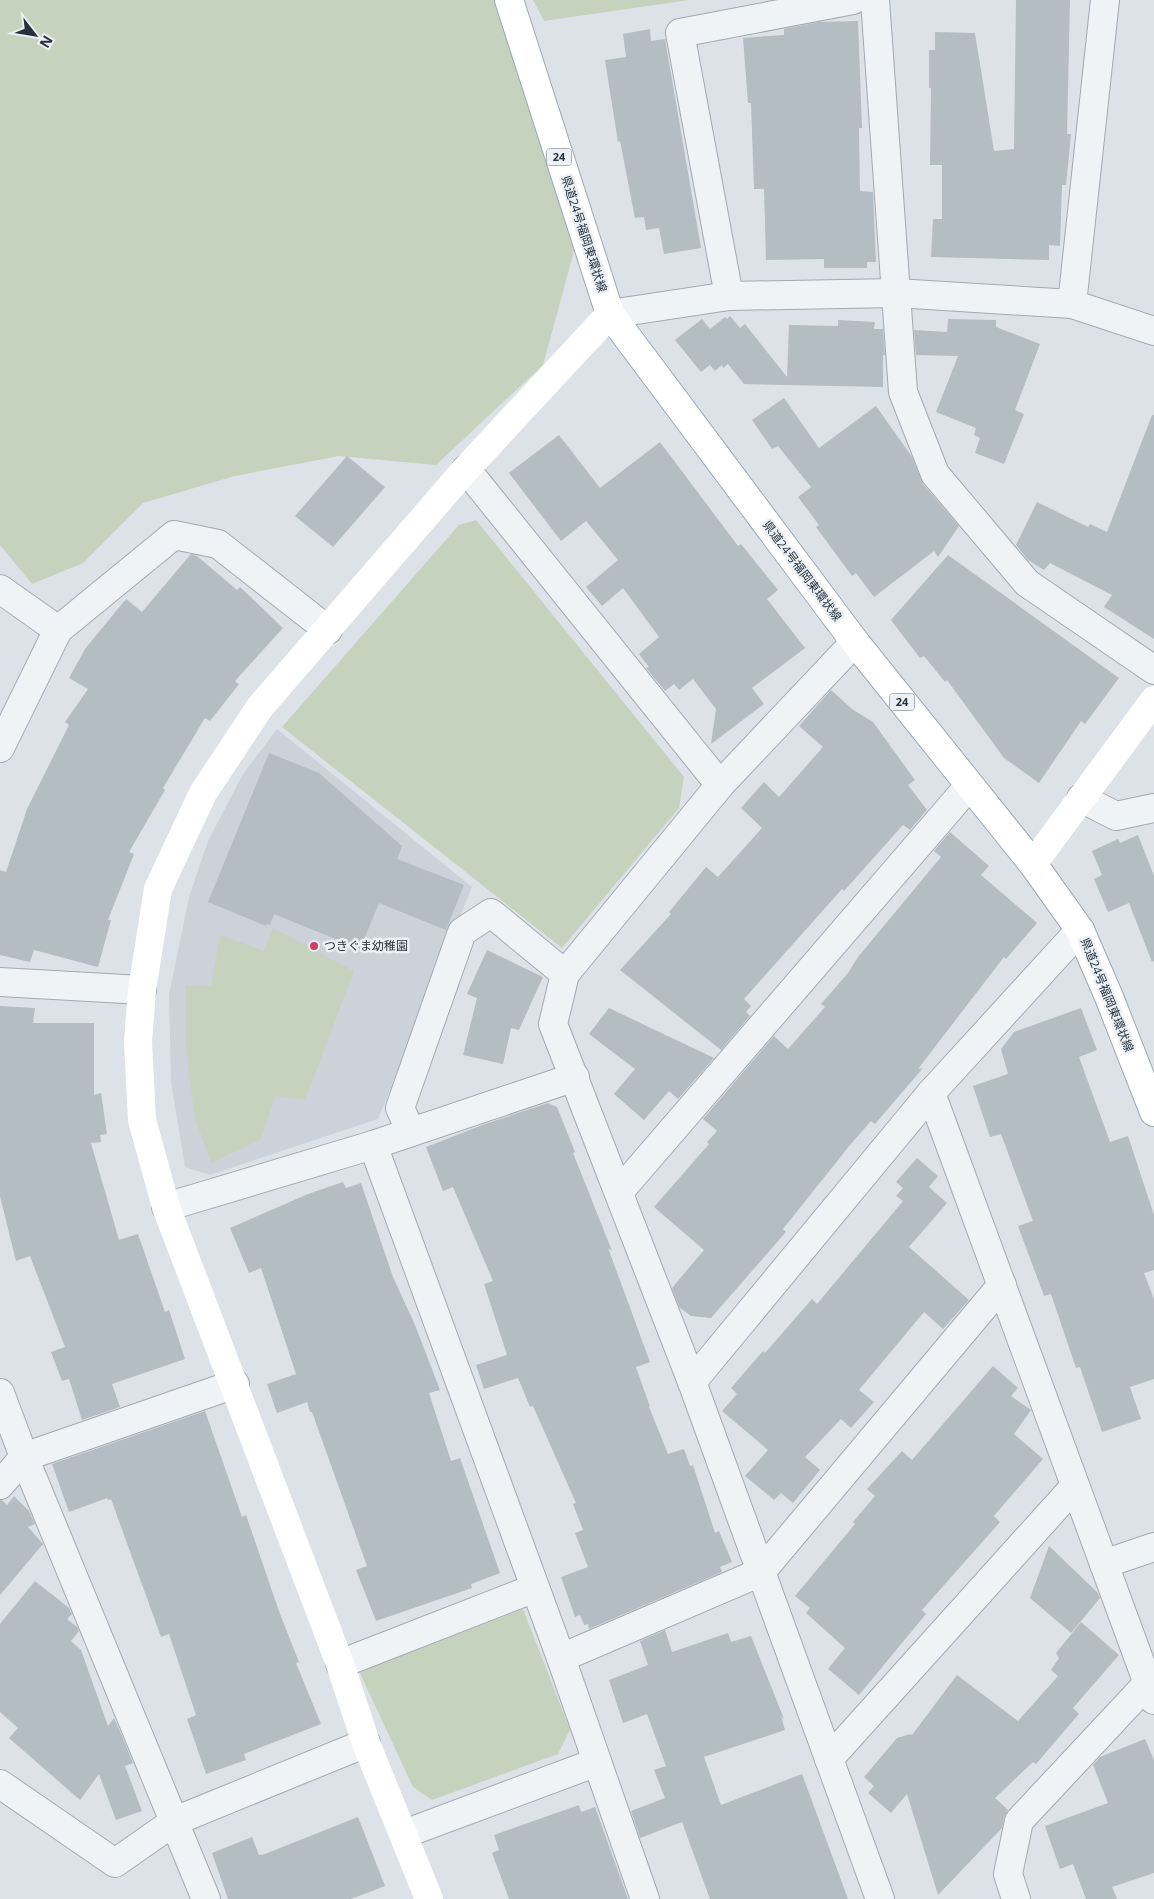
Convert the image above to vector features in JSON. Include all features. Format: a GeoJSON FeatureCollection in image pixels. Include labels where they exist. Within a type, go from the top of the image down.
{"type":"FeatureCollection","features":[{"type":"Feature","properties":{"kind":"street","name":"県道24号福岡東環状線"},"geometry":{"type":"LineString","coordinates":[[508,0],[610,314],[855,642],[1032,864],[1080,930],[1109,997],[1154,1112]]}},
{"type":"Feature","properties":{"kind":"street"},"geometry":{"type":"LineString","coordinates":[[729,296],[680,33],[853,0]]}},
{"type":"Feature","properties":{"kind":"street"},"geometry":{"type":"LineString","coordinates":[[875,0],[902,392],[935,474],[1027,583],[1154,670]]}},
{"type":"Feature","properties":{"kind":"street"},"geometry":{"type":"LineString","coordinates":[[1072,304],[1105,0]]}},
{"type":"Feature","properties":{"kind":"street"},"geometry":{"type":"LineString","coordinates":[[429,1899],[366,1743],[340,1664],[235,1384],[166,1207],[142,1120],[138,1042],[142,990],[158,889],[203,793],[260,707],[466,469],[610,314],[729,296],[896,293],[1072,304],[1154,331]]}},
{"type":"Feature","properties":{"kind":"street"},"geometry":{"type":"LineString","coordinates":[[466,469],[720,785]]}},
{"type":"Feature","properties":{"kind":"street"},"geometry":{"type":"LineString","coordinates":[[0,748],[58,630],[174,535],[218,544],[328,630]]}},
{"type":"Feature","properties":{"kind":"street"},"geometry":{"type":"LineString","coordinates":[[0,589],[58,630]]}},
{"type":"Feature","properties":{"kind":"street"},"geometry":{"type":"LineString","coordinates":[[855,642],[720,785],[564,974],[553,1024],[692,1382],[880,1899]]}},
{"type":"Feature","properties":{"kind":"street"},"geometry":{"type":"LineString","coordinates":[[1032,864],[1154,700]]}},
{"type":"Feature","properties":{"kind":"street"},"geometry":{"type":"LineString","coordinates":[[619,1192],[969,786]]}},
{"type":"Feature","properties":{"kind":"street"},"geometry":{"type":"LineString","coordinates":[[1081,798],[1116,816],[1154,808]]}},
{"type":"Feature","properties":{"kind":"street"},"geometry":{"type":"LineString","coordinates":[[411,1132],[400,1108],[462,932],[492,913],[564,974]]}},
{"type":"Feature","properties":{"kind":"street"},"geometry":{"type":"LineString","coordinates":[[692,1382],[931,1093],[1080,930]]}},
{"type":"Feature","properties":{"kind":"street"},"geometry":{"type":"LineString","coordinates":[[0,982],[142,990]]}},
{"type":"Feature","properties":{"kind":"street"},"geometry":{"type":"LineString","coordinates":[[166,1207],[373,1145],[575,1077]]}},
{"type":"Feature","properties":{"kind":"street"},"geometry":{"type":"LineString","coordinates":[[931,1093],[1151,1692],[1019,1821],[1008,1874],[1016,1899]]}},
{"type":"Feature","properties":{"kind":"street"},"geometry":{"type":"LineString","coordinates":[[373,1145],[561,1658],[645,1899]]}},
{"type":"Feature","properties":{"kind":"street"},"geometry":{"type":"LineString","coordinates":[[561,1658],[762,1572],[1002,1285]]}},
{"type":"Feature","properties":{"kind":"street"},"geometry":{"type":"LineString","coordinates":[[0,1485],[24,1457],[235,1384]]}},
{"type":"Feature","properties":{"kind":"street"},"geometry":{"type":"LineString","coordinates":[[0,1393],[24,1457],[206,1899]]}},
{"type":"Feature","properties":{"kind":"street"},"geometry":{"type":"LineString","coordinates":[[829,1759],[1075,1486]]}},
{"type":"Feature","properties":{"kind":"street"},"geometry":{"type":"LineString","coordinates":[[1104,1564],[1154,1546]]}},
{"type":"Feature","properties":{"kind":"street"},"geometry":{"type":"LineString","coordinates":[[340,1664],[535,1588]]}},
{"type":"Feature","properties":{"kind":"street"},"geometry":{"type":"LineString","coordinates":[[0,1784],[115,1864],[175,1821],[366,1743]]}},
{"type":"Feature","properties":{"kind":"street"},"geometry":{"type":"LineString","coordinates":[[404,1834],[597,1762]]}},
{"type":"Feature","properties":{"kind":"shaded area","name":"つきぐま幼稚園"},"geometry":{"type":"Polygon","coordinates":[[[277,729],[472,887],[378,1119],[210,1175],[185,1167],[171,1082],[169,995],[189,897],[208,841],[243,774],[277,729]]]}},
{"type":"Feature","properties":{"kind":"green space"},"geometry":{"type":"Polygon","coordinates":[[[0,0],[499,0],[583,218],[543,365],[436,465],[339,456],[235,476],[143,503],[83,563],[32,584],[0,545],[0,0]]]}},
{"type":"Feature","properties":{"kind":"green space"},"geometry":{"type":"Polygon","coordinates":[[[533,0],[689,0],[544,21],[533,0]]]}},
{"type":"Feature","properties":{"kind":"green space"},"geometry":{"type":"Polygon","coordinates":[[[476,520],[684,777],[679,808],[562,948],[282,727],[459,525],[476,520]]]}},
{"type":"Feature","properties":{"kind":"green space"},"geometry":{"type":"Polygon","coordinates":[[[273,928],[354,971],[305,1100],[275,1096],[261,1139],[211,1163],[195,1118],[186,1051],[186,985],[211,986],[220,935],[264,951],[273,928]]]}},
{"type":"Feature","properties":{"kind":"green space"},"geometry":{"type":"Polygon","coordinates":[[[523,1609],[570,1730],[558,1754],[432,1800],[413,1787],[359,1671],[523,1609]]]}},
{"type":"Feature","properties":{"kind":"building"},"geometry":{"type":"Polygon","coordinates":[[[1016,0],[1070,0],[1067,134],[1071,134],[1066,185],[1062,185],[1060,246],[1049,245],[1049,260],[931,257],[933,219],[942,219],[942,165],[930,165],[931,88],[929,88],[929,50],[935,50],[935,32],[975,33],[994,151],[1014,149],[1016,0]]]}},
{"type":"Feature","properties":{"kind":"building"},"geometry":{"type":"Polygon","coordinates":[[[858,21],[862,128],[859,128],[860,191],[873,192],[876,262],[867,262],[867,268],[824,268],[824,259],[766,260],[764,189],[754,189],[751,103],[748,103],[743,38],[784,35],[784,29],[819,22],[858,21]]]}},
{"type":"Feature","properties":{"kind":"building"},"geometry":{"type":"Polygon","coordinates":[[[650,29],[651,41],[665,39],[701,248],[664,254],[659,228],[646,230],[644,217],[635,218],[620,141],[618,142],[605,60],[626,57],[623,34],[650,29]]]}},
{"type":"Feature","properties":{"kind":"building"},"geometry":{"type":"Polygon","coordinates":[[[730,316],[740,328],[745,324],[787,377],[789,325],[838,326],[838,320],[875,322],[874,329],[883,329],[885,355],[883,355],[883,387],[744,384],[728,364],[723,368],[722,365],[715,371],[710,365],[701,372],[675,340],[702,319],[710,329],[725,317],[727,319],[730,316]]]}},
{"type":"Feature","properties":{"kind":"building"},"geometry":{"type":"Polygon","coordinates":[[[948,319],[996,320],[996,327],[1040,344],[1015,410],[1024,414],[1004,464],[975,453],[980,438],[974,435],[976,428],[936,412],[958,356],[916,355],[914,330],[947,332],[948,319]]]}},
{"type":"Feature","properties":{"kind":"building"},"geometry":{"type":"Polygon","coordinates":[[[784,398],[819,448],[876,406],[912,457],[923,484],[959,526],[938,557],[934,551],[874,597],[856,573],[852,576],[816,527],[819,525],[798,497],[811,487],[778,446],[772,449],[752,420],[784,398]]]}},
{"type":"Feature","properties":{"kind":"building"},"geometry":{"type":"Polygon","coordinates":[[[1152,415],[1154,415],[1154,639],[1104,607],[1112,595],[1050,563],[1044,570],[1028,560],[1016,545],[1037,502],[1088,527],[1090,524],[1107,532],[1152,415]]]}},
{"type":"Feature","properties":{"kind":"building"},"geometry":{"type":"Polygon","coordinates":[[[559,435],[600,488],[660,442],[738,546],[741,544],[778,590],[767,599],[805,648],[752,688],[764,704],[711,744],[716,709],[693,679],[679,690],[674,684],[665,691],[646,668],[649,667],[639,654],[659,637],[623,588],[602,606],[586,587],[618,560],[586,521],[561,541],[509,473],[559,435]]]}},
{"type":"Feature","properties":{"kind":"building"},"geometry":{"type":"Polygon","coordinates":[[[347,456],[385,487],[333,547],[295,516],[347,456]]]}},
{"type":"Feature","properties":{"kind":"building"},"geometry":{"type":"Polygon","coordinates":[[[191,554],[197,556],[237,590],[240,587],[283,628],[235,681],[239,684],[210,721],[205,718],[163,788],[165,790],[129,852],[134,854],[108,920],[111,920],[98,967],[34,950],[30,962],[0,955],[0,870],[6,872],[27,809],[69,725],[65,722],[88,689],[69,678],[85,649],[126,599],[142,612],[191,554]]]}},
{"type":"Feature","properties":{"kind":"building"},"geometry":{"type":"Polygon","coordinates":[[[948,555],[1119,678],[1085,724],[1081,721],[1039,783],[1004,758],[947,680],[945,682],[924,656],[920,658],[891,620],[948,555]]]}},
{"type":"Feature","properties":{"kind":"building"},"geometry":{"type":"Polygon","coordinates":[[[831,690],[852,709],[873,722],[915,780],[908,785],[927,810],[910,830],[903,825],[844,891],[842,889],[744,999],[751,1006],[746,1012],[750,1016],[721,1050],[620,970],[671,914],[669,912],[706,867],[718,877],[762,828],[741,808],[764,782],[779,797],[823,747],[799,726],[831,690]]]}},
{"type":"Feature","properties":{"kind":"building"},"geometry":{"type":"Polygon","coordinates":[[[269,753],[319,773],[402,846],[397,859],[464,885],[446,930],[379,903],[360,949],[274,914],[270,925],[267,924],[266,926],[208,902],[269,753]]]}},
{"type":"Feature","properties":{"kind":"building"},"geometry":{"type":"Polygon","coordinates":[[[950,832],[989,866],[981,875],[1037,923],[1006,959],[1004,957],[918,1069],[923,1068],[875,1124],[871,1121],[850,1145],[783,1229],[786,1232],[711,1318],[691,1316],[679,1307],[672,1288],[704,1250],[654,1207],[709,1144],[707,1142],[717,1131],[703,1119],[774,1036],[788,1049],[825,1007],[821,1004],[941,857],[934,851],[950,832]]]}},
{"type":"Feature","properties":{"kind":"building"},"geometry":{"type":"Polygon","coordinates":[[[1138,835],[1154,876],[1154,961],[1152,962],[1129,903],[1108,912],[1094,879],[1102,875],[1092,851],[1118,839],[1120,843],[1138,835]]]}},
{"type":"Feature","properties":{"kind":"building"},"geometry":{"type":"Polygon","coordinates":[[[487,950],[543,977],[519,1030],[511,1028],[503,1064],[463,1055],[477,998],[467,994],[487,950]]]}},
{"type":"Feature","properties":{"kind":"building"},"geometry":{"type":"Polygon","coordinates":[[[0,1006],[35,1008],[33,1023],[94,1023],[94,1095],[101,1093],[107,1134],[100,1135],[101,1142],[91,1143],[119,1240],[138,1234],[165,1312],[169,1310],[185,1359],[112,1384],[120,1407],[82,1420],[69,1379],[62,1381],[51,1352],[65,1347],[30,1256],[16,1261],[0,1196],[0,1006]]]}},
{"type":"Feature","properties":{"kind":"building"},"geometry":{"type":"Polygon","coordinates":[[[609,1008],[714,1058],[678,1099],[669,1091],[644,1120],[614,1094],[635,1069],[589,1034],[609,1008]]]}},
{"type":"Feature","properties":{"kind":"building"},"geometry":{"type":"Polygon","coordinates":[[[1081,1008],[1097,1050],[1079,1057],[1110,1142],[1128,1136],[1154,1215],[1154,1270],[1144,1273],[1154,1299],[1154,1379],[1130,1387],[1141,1419],[1102,1432],[1080,1367],[1076,1368],[1051,1294],[1044,1296],[1018,1226],[1033,1221],[1001,1134],[990,1137],[973,1086],[1008,1074],[1001,1049],[1014,1032],[1081,1008]]]}},
{"type":"Feature","properties":{"kind":"building"},"geometry":{"type":"Polygon","coordinates":[[[548,1103],[557,1107],[575,1152],[573,1153],[612,1251],[608,1248],[650,1362],[636,1367],[649,1407],[668,1454],[684,1449],[690,1466],[693,1465],[715,1533],[719,1531],[732,1562],[720,1567],[722,1572],[589,1629],[588,1624],[584,1625],[580,1615],[575,1617],[561,1577],[588,1567],[575,1533],[583,1530],[573,1504],[576,1503],[533,1406],[530,1407],[518,1378],[484,1389],[476,1365],[507,1355],[484,1284],[493,1281],[453,1187],[443,1191],[426,1147],[485,1124],[548,1103]]]}},
{"type":"Feature","properties":{"kind":"building"},"geometry":{"type":"Polygon","coordinates":[[[917,1158],[938,1176],[929,1187],[947,1203],[909,1247],[969,1300],[943,1329],[924,1312],[859,1390],[874,1402],[851,1428],[841,1419],[805,1457],[820,1470],[793,1503],[781,1493],[774,1500],[745,1476],[768,1450],[722,1411],[737,1394],[731,1388],[763,1351],[765,1353],[812,1299],[817,1304],[903,1201],[896,1196],[903,1188],[896,1182],[917,1158]]]}},
{"type":"Feature","properties":{"kind":"building"},"geometry":{"type":"Polygon","coordinates":[[[343,1182],[346,1188],[361,1183],[393,1277],[415,1325],[440,1390],[429,1393],[451,1461],[460,1458],[500,1573],[471,1584],[472,1588],[376,1621],[356,1570],[367,1566],[312,1412],[310,1412],[307,1402],[277,1413],[267,1384],[296,1374],[261,1268],[249,1273],[230,1228],[308,1194],[343,1182]]]}},
{"type":"Feature","properties":{"kind":"building"},"geometry":{"type":"Polygon","coordinates":[[[993,1366],[1018,1388],[1011,1396],[1031,1410],[1014,1434],[1043,1459],[994,1516],[1000,1522],[922,1610],[926,1614],[859,1695],[828,1669],[845,1648],[806,1613],[810,1608],[795,1596],[855,1524],[853,1522],[875,1496],[867,1489],[902,1451],[912,1460],[993,1366]]]}},
{"type":"Feature","properties":{"kind":"building"},"geometry":{"type":"Polygon","coordinates":[[[205,1411],[242,1517],[246,1515],[280,1614],[299,1662],[296,1663],[321,1724],[244,1754],[246,1760],[206,1774],[187,1719],[196,1715],[169,1634],[161,1637],[111,1499],[108,1500],[107,1498],[69,1512],[52,1464],[205,1411]]]}},
{"type":"Feature","properties":{"kind":"building"},"geometry":{"type":"Polygon","coordinates":[[[14,1496],[29,1511],[35,1524],[28,1527],[43,1544],[0,1595],[0,1500],[7,1505],[14,1496]]]}},
{"type":"Feature","properties":{"kind":"building"},"geometry":{"type":"Polygon","coordinates":[[[1049,1546],[1098,1593],[1100,1598],[1071,1633],[1030,1598],[1049,1546]]]}},
{"type":"Feature","properties":{"kind":"building"},"geometry":{"type":"Polygon","coordinates":[[[35,1581],[69,1608],[72,1614],[67,1619],[79,1631],[71,1641],[81,1650],[108,1726],[114,1718],[122,1736],[133,1763],[125,1766],[142,1811],[116,1820],[99,1774],[80,1800],[9,1738],[18,1728],[0,1712],[0,1624],[35,1581]]]}},
{"type":"Feature","properties":{"kind":"building"},"geometry":{"type":"Polygon","coordinates":[[[1081,1622],[1119,1655],[1073,1708],[1079,1714],[1036,1764],[1033,1762],[995,1798],[1008,1810],[1002,1828],[938,1895],[907,1794],[891,1813],[868,1793],[874,1786],[864,1777],[897,1738],[912,1735],[957,1675],[1018,1721],[1058,1676],[1051,1670],[1059,1658],[1056,1653],[1081,1622]]]}},
{"type":"Feature","properties":{"kind":"building"},"geometry":{"type":"Polygon","coordinates":[[[665,1630],[672,1652],[728,1633],[731,1642],[751,1636],[784,1719],[781,1716],[785,1730],[704,1757],[721,1805],[802,1774],[848,1899],[710,1899],[682,1822],[640,1838],[631,1811],[665,1798],[654,1770],[666,1766],[647,1714],[623,1723],[609,1680],[648,1665],[640,1641],[665,1630]]]}},
{"type":"Feature","properties":{"kind":"building"},"geometry":{"type":"Polygon","coordinates":[[[1145,1739],[1154,1760],[1154,1873],[1112,1887],[1117,1899],[1086,1899],[1073,1864],[1060,1869],[1045,1826],[1108,1803],[1093,1765],[1100,1757],[1145,1739]]]}},
{"type":"Feature","properties":{"kind":"building"},"geometry":{"type":"Polygon","coordinates":[[[579,1805],[581,1812],[595,1807],[628,1899],[509,1899],[492,1853],[499,1850],[494,1835],[579,1805]]]}},
{"type":"Feature","properties":{"kind":"building"},"geometry":{"type":"Polygon","coordinates":[[[358,1817],[385,1886],[351,1899],[228,1899],[212,1853],[252,1837],[259,1855],[265,1854],[358,1817]]]}},
{"type":"Feature","properties":{"kind":"place","name":"つきぐま幼稚園"},"geometry":{"type":"Point","coordinates":[314,946]}}]}
